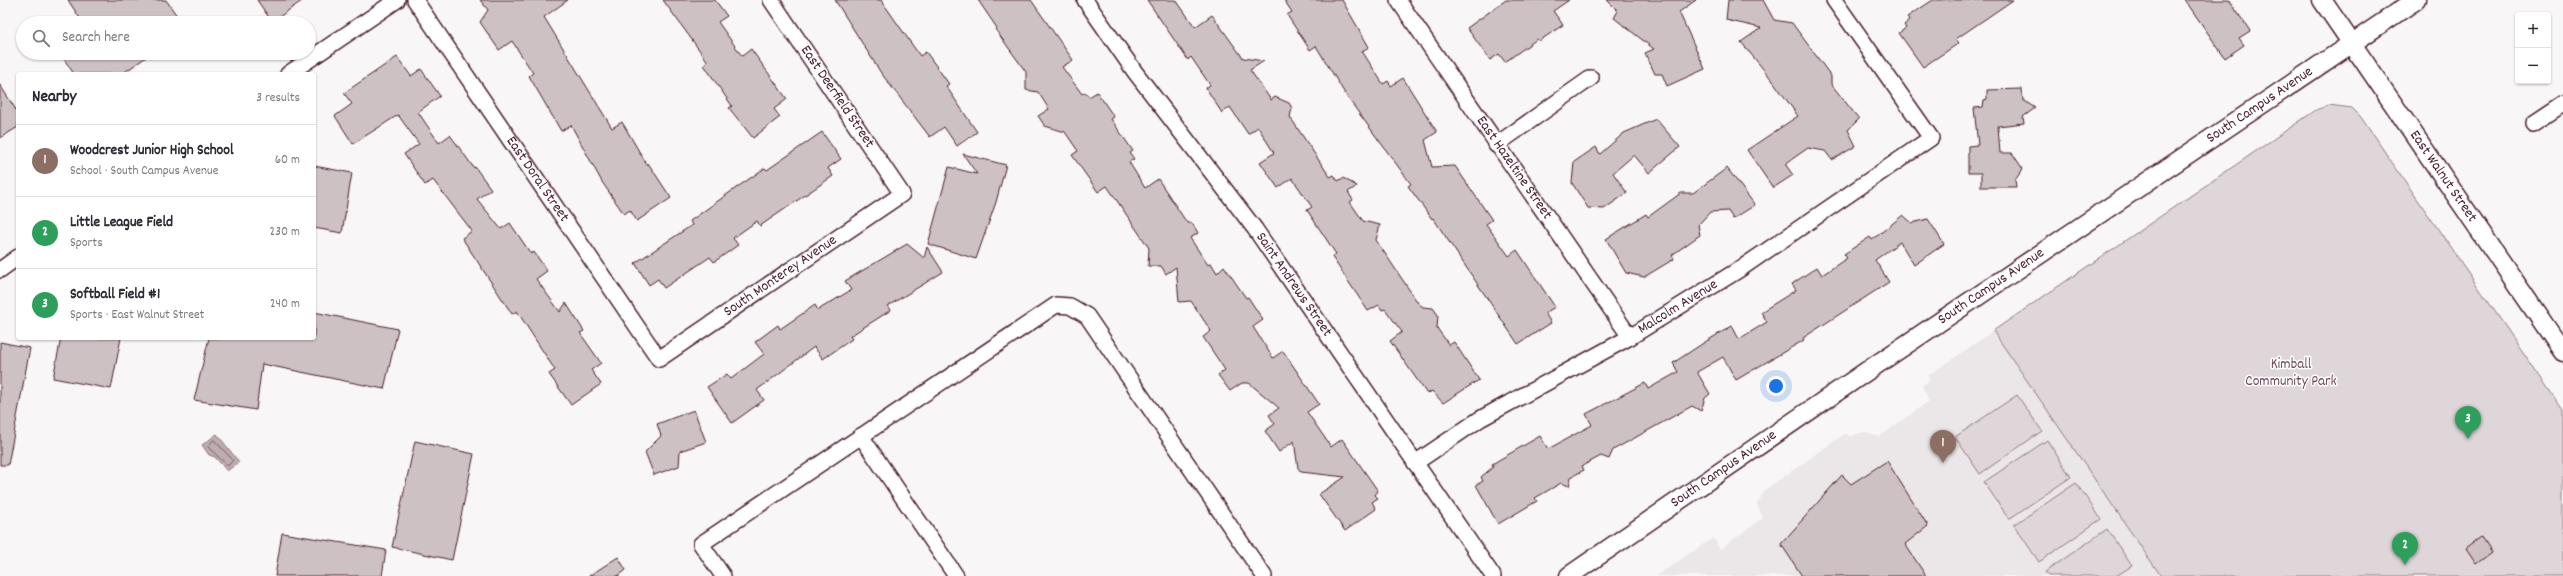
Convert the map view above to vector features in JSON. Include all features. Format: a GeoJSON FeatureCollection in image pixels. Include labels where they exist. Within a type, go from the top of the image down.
{"type":"FeatureCollection","features":[{"type":"Feature","properties":{"kind":"street"},"geometry":{"type":"LineString","coordinates":[[316,55],[397,0]]}},
{"type":"Feature","properties":{"kind":"street","name":"East Doral Street"},"geometry":{"type":"LineString","coordinates":[[415,0],[658,359]]}},
{"type":"Feature","properties":{"kind":"street","name":"East Deerfield Street"},"geometry":{"type":"LineString","coordinates":[[771,0],[902,194]]}},
{"type":"Feature","properties":{"kind":"street","name":"Saint Andrews Street"},"geometry":{"type":"LineString","coordinates":[[1085,0],[1135,72],[1255,229],[1493,576]]}},
{"type":"Feature","properties":{"kind":"street","name":"East Hazeltine Street"},"geometry":{"type":"LineString","coordinates":[[1398,0],[1496,145],[1630,336]]}},
{"type":"Feature","properties":{"kind":"street","name":"East Walnut Street"},"geometry":{"type":"LineString","coordinates":[[2322,0],[2563,352]]}},
{"type":"Feature","properties":{"kind":"street","name":"South Campus Avenue"},"geometry":{"type":"LineString","coordinates":[[1569,576],[1867,371],[2416,0]]}},
{"type":"Feature","properties":{"kind":"street","name":"Malcolm Avenue"},"geometry":{"type":"LineString","coordinates":[[1415,463],[1480,419],[1630,336],[1740,269],[1931,138],[1841,2]]}},
{"type":"Feature","properties":{"kind":"street"},"geometry":{"type":"LineString","coordinates":[[291,72],[309,60]]}},
{"type":"Feature","properties":{"kind":"street"},"geometry":{"type":"LineString","coordinates":[[1496,145],[1591,78]]}},
{"type":"Feature","properties":{"kind":"street"},"geometry":{"type":"LineString","coordinates":[[2533,124],[2563,104]]}},
{"type":"Feature","properties":{"kind":"street","name":"South Monterey Avenue"},"geometry":{"type":"LineString","coordinates":[[658,359],[902,194]]}},
{"type":"Feature","properties":{"kind":"street"},"geometry":{"type":"LineString","coordinates":[[0,270],[16,258]]}},
{"type":"Feature","properties":{"kind":"street"},"geometry":{"type":"LineString","coordinates":[[723,576],[701,544],[1056,305],[1070,306],[1087,316],[1264,576]]}},
{"type":"Feature","properties":{"kind":"street"},"geometry":{"type":"LineString","coordinates":[[861,436],[956,576]]}},
{"type":"Feature","properties":{"kind":"shaded area"},"geometry":{"type":"Polygon","coordinates":[[[1993,331],[2161,576],[1656,576],[1713,538],[1720,549],[1763,518],[1757,504],[1765,490],[1846,433],[1849,436],[1865,432],[1879,437],[1929,401],[1922,386],[1930,380],[1928,376],[1993,331]]]}},
{"type":"Feature","properties":{"kind":"green space","name":"Kimball Community Park"},"geometry":{"type":"Polygon","coordinates":[[[2329,105],[2352,108],[2360,116],[2563,410],[2563,576],[2161,576],[1993,331],[2316,110],[2329,105]]]}},
{"type":"Feature","properties":{"kind":"green space"},"geometry":{"type":"Polygon","coordinates":[[[2017,395],[2042,431],[1980,474],[1955,437],[2017,395]]]}},
{"type":"Feature","properties":{"kind":"green space"},"geometry":{"type":"Polygon","coordinates":[[[2047,440],[2071,477],[2009,519],[1984,482],[2047,440]]]}},
{"type":"Feature","properties":{"kind":"green space"},"geometry":{"type":"Polygon","coordinates":[[[2076,483],[2101,519],[2039,562],[2014,525],[2076,483]]]}},
{"type":"Feature","properties":{"kind":"green space"},"geometry":{"type":"Polygon","coordinates":[[[2107,529],[2132,566],[2116,576],[2048,576],[2045,572],[2107,529]]]}},
{"type":"Feature","properties":{"kind":"water"},"geometry":{"type":"Polygon","coordinates":[[[217,434],[239,462],[227,471],[215,457],[209,455],[202,445],[217,434]]]}},
{"type":"Feature","properties":{"kind":"building"},"geometry":{"type":"Polygon","coordinates":[[[68,0],[166,0],[177,16],[78,16],[68,0]]]}},
{"type":"Feature","properties":{"kind":"building"},"geometry":{"type":"Polygon","coordinates":[[[257,0],[303,0],[280,16],[268,16],[257,0]]]}},
{"type":"Feature","properties":{"kind":"building"},"geometry":{"type":"Polygon","coordinates":[[[480,0],[568,0],[544,17],[612,128],[622,122],[647,165],[648,163],[671,198],[637,221],[630,210],[624,214],[602,182],[571,125],[561,131],[529,76],[533,73],[512,41],[499,50],[480,22],[488,10],[480,0]]]}},
{"type":"Feature","properties":{"kind":"building"},"geometry":{"type":"Polygon","coordinates":[[[663,0],[715,0],[727,16],[718,22],[742,56],[751,49],[787,99],[774,109],[780,117],[753,138],[729,108],[732,106],[704,65],[708,62],[663,0]]]}},
{"type":"Feature","properties":{"kind":"building"},"geometry":{"type":"Polygon","coordinates":[[[835,0],[881,0],[920,56],[926,52],[949,84],[946,86],[977,132],[957,146],[944,127],[930,137],[881,73],[835,0]]]}},
{"type":"Feature","properties":{"kind":"building"},"geometry":{"type":"Polygon","coordinates":[[[978,0],[1031,0],[1073,60],[1062,67],[1082,94],[1085,92],[1089,97],[1097,92],[1114,117],[1111,119],[1133,151],[1130,153],[1134,159],[1129,162],[1145,188],[1158,179],[1187,223],[1192,223],[1198,233],[1190,238],[1208,265],[1211,263],[1217,273],[1224,266],[1246,298],[1248,297],[1263,320],[1253,327],[1273,358],[1283,351],[1319,404],[1307,412],[1331,447],[1342,439],[1378,491],[1375,495],[1378,498],[1372,502],[1376,509],[1345,531],[1319,494],[1345,477],[1301,472],[1298,468],[1294,441],[1279,452],[1265,431],[1275,424],[1269,415],[1279,408],[1249,383],[1242,383],[1230,391],[1218,375],[1225,370],[1203,337],[1211,331],[1191,301],[1179,302],[1176,267],[1166,274],[1161,266],[1148,266],[1149,248],[1107,186],[1098,192],[1072,155],[1078,151],[1065,132],[1045,126],[1038,116],[1049,109],[1038,92],[1026,90],[1026,72],[995,29],[997,28],[978,0]]]}},
{"type":"Feature","properties":{"kind":"building"},"geometry":{"type":"Polygon","coordinates":[[[1147,0],[1176,0],[1195,27],[1212,15],[1243,58],[1264,61],[1250,70],[1271,100],[1275,97],[1289,103],[1292,108],[1290,117],[1330,177],[1334,175],[1338,181],[1343,178],[1357,186],[1348,192],[1353,200],[1350,202],[1363,221],[1380,225],[1376,240],[1418,303],[1423,307],[1433,308],[1438,315],[1437,328],[1449,345],[1454,342],[1479,380],[1443,403],[1432,391],[1427,394],[1390,341],[1402,332],[1385,309],[1382,310],[1379,305],[1368,311],[1332,257],[1336,254],[1307,210],[1312,207],[1292,178],[1278,188],[1260,162],[1274,153],[1258,127],[1248,134],[1230,107],[1222,113],[1206,88],[1210,85],[1191,57],[1188,60],[1147,0]]]}},
{"type":"Feature","properties":{"kind":"building"},"geometry":{"type":"Polygon","coordinates":[[[1284,0],[1342,0],[1369,47],[1362,51],[1383,84],[1388,81],[1391,86],[1403,78],[1437,132],[1425,140],[1432,167],[1455,166],[1492,220],[1486,224],[1509,256],[1517,250],[1555,307],[1545,313],[1551,323],[1518,344],[1433,218],[1432,219],[1408,186],[1411,184],[1347,97],[1316,46],[1310,50],[1287,15],[1292,12],[1284,0]]]}},
{"type":"Feature","properties":{"kind":"building"},"geometry":{"type":"Polygon","coordinates":[[[1506,0],[1569,0],[1553,11],[1563,25],[1539,41],[1537,39],[1505,62],[1499,54],[1490,60],[1467,28],[1506,0]]]}},
{"type":"Feature","properties":{"kind":"building"},"geometry":{"type":"Polygon","coordinates":[[[1607,0],[1696,0],[1679,12],[1705,69],[1667,86],[1662,74],[1655,74],[1645,53],[1654,49],[1614,18],[1618,11],[1607,0]]]}},
{"type":"Feature","properties":{"kind":"building"},"geometry":{"type":"Polygon","coordinates":[[[1728,0],[1763,0],[1774,20],[1792,23],[1831,76],[1831,84],[1859,119],[1848,130],[1856,146],[1832,160],[1825,151],[1808,148],[1785,164],[1793,175],[1773,188],[1747,150],[1798,116],[1773,81],[1741,42],[1761,28],[1726,20],[1728,0]]]}},
{"type":"Feature","properties":{"kind":"building"},"geometry":{"type":"Polygon","coordinates":[[[1933,0],[2013,0],[1956,39],[1959,43],[1923,67],[1899,33],[1906,28],[1904,25],[1909,21],[1907,17],[1933,0]]]}},
{"type":"Feature","properties":{"kind":"building"},"geometry":{"type":"Polygon","coordinates":[[[2185,0],[2229,0],[2250,31],[2239,38],[2244,45],[2225,58],[2185,0]]]}},
{"type":"Feature","properties":{"kind":"building"},"geometry":{"type":"Polygon","coordinates":[[[397,57],[411,76],[421,69],[440,96],[418,112],[439,143],[450,135],[474,168],[475,167],[491,189],[477,199],[501,229],[510,223],[531,254],[534,252],[547,271],[536,279],[560,312],[566,303],[584,331],[580,333],[601,363],[591,370],[601,384],[571,405],[549,374],[555,370],[517,311],[512,314],[462,238],[472,231],[433,180],[425,185],[404,154],[419,144],[398,115],[353,144],[335,116],[352,104],[344,93],[397,57]]]}},
{"type":"Feature","properties":{"kind":"building"},"geometry":{"type":"Polygon","coordinates":[[[65,60],[142,60],[125,72],[73,72],[65,60]]]}},
{"type":"Feature","properties":{"kind":"building"},"geometry":{"type":"Polygon","coordinates":[[[0,85],[16,110],[16,128],[0,138],[0,85]]]}},
{"type":"Feature","properties":{"kind":"building"},"geometry":{"type":"Polygon","coordinates":[[[2022,89],[2023,100],[2035,108],[2023,117],[2024,123],[1998,126],[2000,153],[2012,153],[2023,169],[2015,180],[2016,187],[1981,187],[1981,173],[1968,173],[1968,146],[1978,145],[1974,108],[1983,107],[1984,100],[1987,99],[1987,90],[2022,89]]]}},
{"type":"Feature","properties":{"kind":"building"},"geometry":{"type":"Polygon","coordinates":[[[1656,119],[1680,147],[1649,173],[1634,155],[1613,173],[1627,193],[1604,209],[1588,208],[1572,183],[1574,162],[1596,147],[1600,154],[1624,133],[1656,119]]]}},
{"type":"Feature","properties":{"kind":"building"},"geometry":{"type":"Polygon","coordinates":[[[822,132],[841,159],[828,168],[833,176],[760,226],[757,221],[733,238],[738,245],[714,262],[710,257],[664,288],[658,279],[649,285],[635,263],[692,225],[690,221],[736,188],[765,168],[767,170],[822,132]]]}},
{"type":"Feature","properties":{"kind":"building"},"geometry":{"type":"Polygon","coordinates":[[[963,154],[1006,165],[996,202],[976,259],[928,244],[949,167],[977,174],[963,154]]]}},
{"type":"Feature","properties":{"kind":"building"},"geometry":{"type":"Polygon","coordinates":[[[316,166],[352,173],[342,233],[316,228],[316,166]]]}},
{"type":"Feature","properties":{"kind":"building"},"geometry":{"type":"Polygon","coordinates":[[[1727,168],[1755,205],[1733,219],[1728,211],[1710,212],[1698,225],[1700,235],[1672,255],[1674,259],[1644,277],[1626,273],[1606,239],[1646,214],[1648,217],[1681,193],[1693,193],[1727,168]]]}},
{"type":"Feature","properties":{"kind":"building"},"geometry":{"type":"Polygon","coordinates":[[[1903,215],[1912,223],[1928,219],[1944,244],[1914,265],[1900,242],[1875,260],[1889,282],[1803,338],[1804,340],[1736,380],[1723,357],[1697,372],[1710,394],[1705,398],[1701,411],[1692,406],[1613,450],[1609,459],[1601,456],[1582,466],[1584,470],[1571,477],[1569,486],[1561,483],[1535,498],[1537,501],[1498,524],[1476,485],[1483,481],[1481,477],[1493,467],[1492,464],[1540,436],[1548,449],[1592,425],[1586,414],[1645,383],[1648,389],[1678,372],[1673,363],[1732,326],[1739,339],[1767,322],[1761,312],[1796,290],[1792,284],[1817,267],[1822,275],[1847,258],[1844,254],[1870,237],[1872,240],[1903,215]]]}},
{"type":"Feature","properties":{"kind":"building"},"geometry":{"type":"Polygon","coordinates":[[[907,244],[924,258],[927,247],[943,272],[888,306],[891,310],[850,336],[852,339],[823,359],[814,347],[757,390],[764,400],[732,423],[707,387],[727,374],[731,379],[764,354],[755,342],[778,325],[780,329],[815,305],[818,310],[851,290],[845,281],[907,244]]]}},
{"type":"Feature","properties":{"kind":"building"},"geometry":{"type":"Polygon","coordinates":[[[316,312],[398,329],[384,389],[262,364],[256,410],[194,400],[209,340],[316,340],[316,312]]]}},
{"type":"Feature","properties":{"kind":"building"},"geometry":{"type":"Polygon","coordinates":[[[61,340],[121,340],[111,389],[53,378],[61,340]]]}},
{"type":"Feature","properties":{"kind":"building"},"geometry":{"type":"Polygon","coordinates":[[[0,342],[30,348],[8,465],[0,465],[0,342]]]}},
{"type":"Feature","properties":{"kind":"building"},"geometry":{"type":"Polygon","coordinates":[[[694,410],[706,442],[680,451],[679,466],[654,475],[645,452],[661,436],[657,424],[694,410]]]}},
{"type":"Feature","properties":{"kind":"building"},"geometry":{"type":"Polygon","coordinates":[[[415,441],[474,454],[452,560],[392,547],[415,441]]]}},
{"type":"Feature","properties":{"kind":"building"},"geometry":{"type":"Polygon","coordinates":[[[1887,461],[1928,526],[1905,544],[1926,576],[1802,576],[1781,544],[1842,475],[1851,484],[1887,461]]]}},
{"type":"Feature","properties":{"kind":"building"},"geometry":{"type":"Polygon","coordinates":[[[282,533],[386,550],[382,576],[275,576],[282,533]]]}},
{"type":"Feature","properties":{"kind":"building"},"geometry":{"type":"Polygon","coordinates":[[[2481,538],[2491,553],[2476,564],[2466,549],[2481,538]]]}},
{"type":"Feature","properties":{"kind":"building"},"geometry":{"type":"Polygon","coordinates":[[[618,557],[626,570],[618,576],[589,576],[618,557]]]}},
{"type":"Feature","properties":{"kind":"place","name":"Softball Field #1"},"geometry":{"type":"Point","coordinates":[2468,439]}},
{"type":"Feature","properties":{"kind":"place","name":"Woodcrest Junior High School"},"geometry":{"type":"Point","coordinates":[1943,463]}},
{"type":"Feature","properties":{"kind":"place","name":"Little League Field"},"geometry":{"type":"Point","coordinates":[2405,565]}}]}
